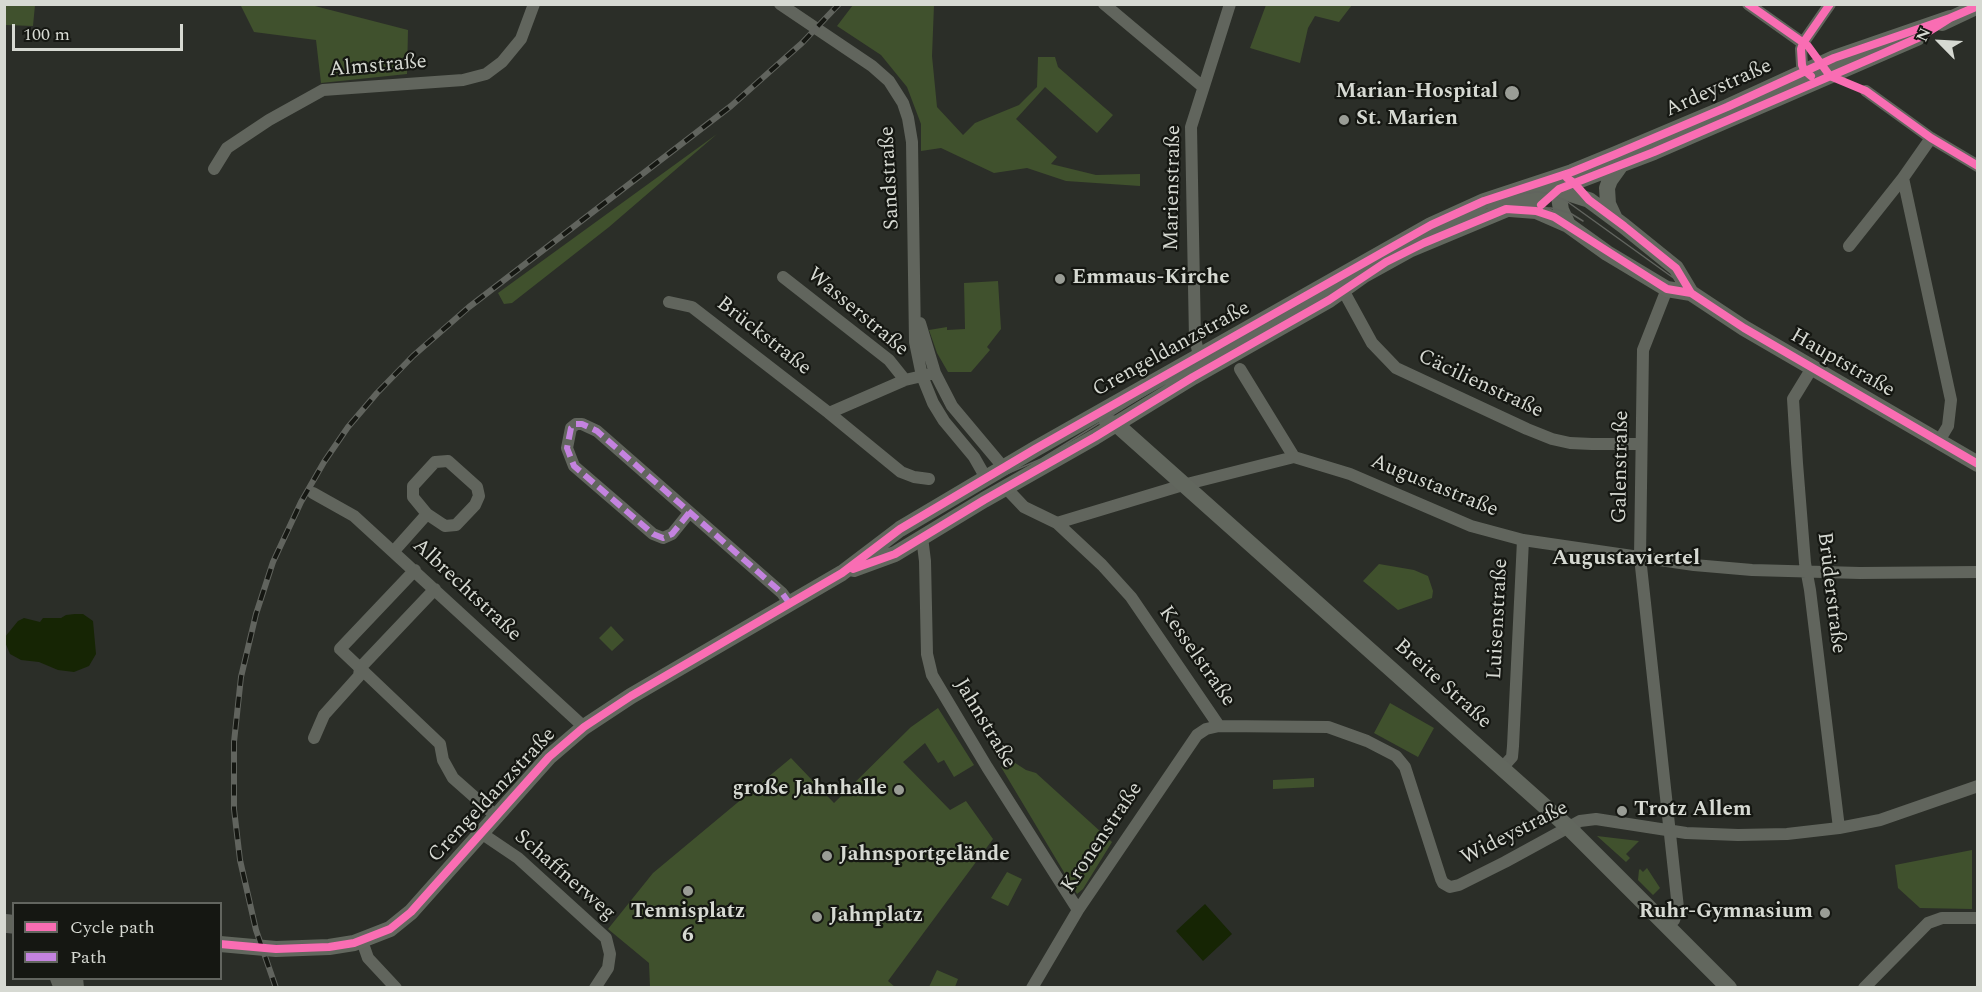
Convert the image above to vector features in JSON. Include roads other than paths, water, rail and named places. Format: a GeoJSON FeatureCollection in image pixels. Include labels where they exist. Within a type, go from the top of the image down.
{"type":"FeatureCollection","features":[{"type":"Feature","properties":{"kind":"main road"},"geometry":{"type":"LineString","coordinates":[[1568,225],[1561,210],[1559,189],[1620,166],[1823,73],[1920,37],[1950,18],[1977,6]]}},
{"type":"Feature","properties":{"kind":"main road","name":"Ardeystraße"},"geometry":{"type":"LineString","coordinates":[[1534,185],[1572,172],[1746,99],[1804,70],[1823,73]]}},
{"type":"Feature","properties":{"kind":"main road"},"geometry":{"type":"LineString","coordinates":[[1615,219],[1608,204],[1607,188],[1620,166]]}},
{"type":"Feature","properties":{"kind":"main road","name":"Ardeystraße"},"geometry":{"type":"LineString","coordinates":[[1559,189],[1572,172]]}},
{"type":"Feature","properties":{"kind":"main road","name":"Crengeldanzstraße"},"geometry":{"type":"LineString","coordinates":[[222,944],[288,949],[329,947],[362,941],[390,929],[411,912],[549,757],[584,727],[646,687],[842,573],[884,539],[919,517],[1199,355],[1501,206],[1534,185],[1559,189]]}},
{"type":"Feature","properties":{"kind":"main road","name":"Crengeldanzstraße"},"geometry":{"type":"LineString","coordinates":[[1501,206],[1559,189]]}},
{"type":"Feature","properties":{"kind":"main road","name":"Hauptstraße"},"geometry":{"type":"LineString","coordinates":[[1559,189],[1589,200],[1615,219],[1676,268],[1691,293]]}},
{"type":"Feature","properties":{"kind":"main road","name":"Hauptstraße"},"geometry":{"type":"LineString","coordinates":[[1501,206],[1536,211],[1568,225],[1607,253],[1667,289],[1691,293],[1744,328],[1977,464]]}},
{"type":"Feature","properties":{"kind":"main road","name":"Crengeldanzstraße"},"geometry":{"type":"LineString","coordinates":[[842,573],[895,554],[1116,424],[1339,285]]}},
{"type":"Feature","properties":{"kind":"main road"},"geometry":{"type":"LineString","coordinates":[[1088,419],[1116,424]]}},
{"type":"Feature","properties":{"kind":"main road","name":"Breite Straße"},"geometry":{"type":"LineString","coordinates":[[1116,424],[1568,827],[1729,987]]}},
{"type":"Feature","properties":{"kind":"main road"},"geometry":{"type":"LineString","coordinates":[[1004,468],[1006,488]]}},
{"type":"Feature","properties":{"kind":"main road"},"geometry":{"type":"LineString","coordinates":[[986,478],[1006,488]]}},
{"type":"Feature","properties":{"kind":"main road"},"geometry":{"type":"LineString","coordinates":[[919,517],[922,537]]}},
{"type":"Feature","properties":{"kind":"street","name":"Almstraße"},"geometry":{"type":"LineString","coordinates":[[214,169],[227,148],[269,120],[323,90],[463,80],[486,74],[502,62],[521,39],[534,4]]}},
{"type":"Feature","properties":{"kind":"street"},"geometry":{"type":"LineString","coordinates":[[1104,4],[1203,87]]}},
{"type":"Feature","properties":{"kind":"street","name":"Marienstraße"},"geometry":{"type":"LineString","coordinates":[[1193,377],[1199,355],[1195,339],[1191,126],[1230,4]]}},
{"type":"Feature","properties":{"kind":"street"},"geometry":{"type":"LineString","coordinates":[[1748,4],[1803,43]]}},
{"type":"Feature","properties":{"kind":"street"},"geometry":{"type":"LineString","coordinates":[[1804,70],[1800,55],[1803,43],[1830,4]]}},
{"type":"Feature","properties":{"kind":"street","name":"Sandstraße"},"geometry":{"type":"LineString","coordinates":[[784,8],[883,74],[895,89],[908,118],[912,142],[915,342],[921,376],[933,404],[974,457],[986,478]]}},
{"type":"Feature","properties":{"kind":"street"},"geometry":{"type":"LineString","coordinates":[[1866,92],[1931,138],[1977,166]]}},
{"type":"Feature","properties":{"kind":"street"},"geometry":{"type":"LineString","coordinates":[[1849,246],[1903,178],[1931,138]]}},
{"type":"Feature","properties":{"kind":"street"},"geometry":{"type":"LineString","coordinates":[[1903,178],[1951,400],[1948,426],[1939,441]]}},
{"type":"Feature","properties":{"kind":"street","name":"Wasserstraße"},"geometry":{"type":"LineString","coordinates":[[783,277],[889,360],[905,380]]}},
{"type":"Feature","properties":{"kind":"street","name":"Cäcilienstraße"},"geometry":{"type":"LineString","coordinates":[[1339,285],[1372,344],[1396,368],[1552,439],[1570,443],[1641,444]]}},
{"type":"Feature","properties":{"kind":"street","name":"Galenstraße"},"geometry":{"type":"LineString","coordinates":[[1667,289],[1643,350],[1640,557],[1678,908],[1674,920],[1668,926]]}},
{"type":"Feature","properties":{"kind":"street","name":"Brückstraße"},"geometry":{"type":"LineString","coordinates":[[669,302],[692,307],[829,412],[901,472],[929,479]]}},
{"type":"Feature","properties":{"kind":"street","name":"Sandstraße"},"geometry":{"type":"LineString","coordinates":[[916,304],[924,340],[935,373],[956,412],[1004,468]]}},
{"type":"Feature","properties":{"kind":"street","name":"Brüderstraße"},"geometry":{"type":"LineString","coordinates":[[1812,368],[1793,399],[1801,522],[1839,828]]}},
{"type":"Feature","properties":{"kind":"street"},"geometry":{"type":"LineString","coordinates":[[1006,488],[1024,507],[1057,523],[1183,485],[1294,457],[1240,369]]}},
{"type":"Feature","properties":{"kind":"street"},"geometry":{"type":"LineString","coordinates":[[829,412],[905,380],[935,373]]}},
{"type":"Feature","properties":{"kind":"street"},"geometry":{"type":"LineString","coordinates":[[689,513],[672,534],[663,538],[653,534],[574,466],[567,448],[571,428],[576,424],[582,424],[597,431],[782,592],[790,604]]}},
{"type":"Feature","properties":{"kind":"street","name":"Augustastraße"},"geometry":{"type":"LineString","coordinates":[[1294,457],[1350,474],[1475,528],[1523,540],[1739,569],[1977,572]]}},
{"type":"Feature","properties":{"kind":"street"},"geometry":{"type":"LineString","coordinates":[[448,461],[477,487],[479,496],[456,525],[445,526],[427,514],[413,497],[413,486],[435,462],[448,461]]}},
{"type":"Feature","properties":{"kind":"street","name":"Albrechtstraße"},"geometry":{"type":"LineString","coordinates":[[313,493],[354,516],[416,570],[584,727]]}},
{"type":"Feature","properties":{"kind":"street"},"geometry":{"type":"LineString","coordinates":[[394,551],[427,514]]}},
{"type":"Feature","properties":{"kind":"street","name":"Kesselstraße"},"geometry":{"type":"LineString","coordinates":[[1057,523],[1102,565],[1131,597],[1219,726],[1328,727],[1367,741],[1396,756],[1405,767],[1443,884],[1450,887],[1459,885]]}},
{"type":"Feature","properties":{"kind":"street","name":"Jahnstraße"},"geometry":{"type":"LineString","coordinates":[[922,537],[925,561],[927,654],[932,675],[987,767],[1078,910]]}},
{"type":"Feature","properties":{"kind":"street","name":"Luisenstraße"},"geometry":{"type":"LineString","coordinates":[[1502,768],[1512,757],[1523,540]]}},
{"type":"Feature","properties":{"kind":"street"},"geometry":{"type":"LineString","coordinates":[[416,570],[340,649],[440,744],[443,760],[453,778],[496,816]]}},
{"type":"Feature","properties":{"kind":"street"},"geometry":{"type":"LineString","coordinates":[[314,738],[324,716],[359,676],[360,668],[435,589]]}},
{"type":"Feature","properties":{"kind":"street","name":"Kronenstraße"},"geometry":{"type":"LineString","coordinates":[[1032,987],[1078,910],[1197,735],[1206,729],[1219,726]]}},
{"type":"Feature","properties":{"kind":"street","name":"Wideystraße"},"geometry":{"type":"LineString","coordinates":[[1459,885],[1552,838],[1580,821],[1596,819],[1686,833],[1787,834],[1839,828],[1880,820],[1977,786]]}},
{"type":"Feature","properties":{"kind":"street","name":"Schaffnerweg"},"geometry":{"type":"LineString","coordinates":[[482,833],[518,858],[606,938],[610,954],[608,968],[595,987]]}},
{"type":"Feature","properties":{"kind":"street"},"geometry":{"type":"LineString","coordinates":[[1864,987],[1928,923],[1942,918],[1977,918]]}},
{"type":"Feature","properties":{"kind":"street"},"geometry":{"type":"LineString","coordinates":[[362,941],[368,958],[396,987]]}},
{"type":"Feature","properties":{"kind":"tram line"},"geometry":{"type":"LineString","coordinates":[[222,939],[275,944],[328,944],[357,940],[383,930],[419,900],[534,770],[571,736],[609,707],[856,562],[919,520],[974,488],[1041,459],[1369,260],[1453,217],[1510,195],[1537,192],[1565,200],[1693,292],[1744,325],[1978,461]]}},
{"type":"Feature","properties":{"kind":"tram line"},"geometry":{"type":"LineString","coordinates":[[1329,294],[1431,242],[1504,214],[1532,208],[1551,208],[1570,213],[1583,221]]}},
{"type":"Feature","properties":{"kind":"tram line"},"geometry":{"type":"LineString","coordinates":[[4,915],[12,916]]}},
{"type":"Feature","properties":{"kind":"tram line"},"geometry":{"type":"LineString","coordinates":[[4,932],[12,933]]}},
{"type":"Feature","properties":{"kind":"railway"},"geometry":{"type":"LineString","coordinates":[[276,988],[256,930],[240,860],[234,809],[234,742],[241,677],[256,614],[273,562],[301,502],[348,427],[413,356],[469,307],[731,106],[802,43],[839,4]]}},
{"type":"Feature","properties":{"kind":"place","name":"Marian-Hospital"},"geometry":{"type":"Point","coordinates":[1512,93]}},
{"type":"Feature","properties":{"kind":"place","name":"St. Marien"},"geometry":{"type":"Point","coordinates":[1344,120]}},
{"type":"Feature","properties":{"kind":"place","name":"Emmaus-Kirche"},"geometry":{"type":"Point","coordinates":[1060,279]}},
{"type":"Feature","properties":{"kind":"place","name":"große Jahnhalle"},"geometry":{"type":"Point","coordinates":[899,790]}},
{"type":"Feature","properties":{"kind":"place","name":"Trotz Allem"},"geometry":{"type":"Point","coordinates":[1622,811]}},
{"type":"Feature","properties":{"kind":"place","name":"Jahnsportgelände"},"geometry":{"type":"Point","coordinates":[827,856]}},
{"type":"Feature","properties":{"kind":"place","name":"Tennisplatz 6"},"geometry":{"type":"Point","coordinates":[688,891]}},
{"type":"Feature","properties":{"kind":"place","name":"Ruhr-Gymnasium"},"geometry":{"type":"Point","coordinates":[1825,913]}},
{"type":"Feature","properties":{"kind":"place","name":"Jahnplatz"},"geometry":{"type":"Point","coordinates":[817,917]}},
{"type":"Feature","properties":{"kind":"district","name":"Augustaviertel"},"geometry":{"type":"Point","coordinates":[1626,560]}}]}
